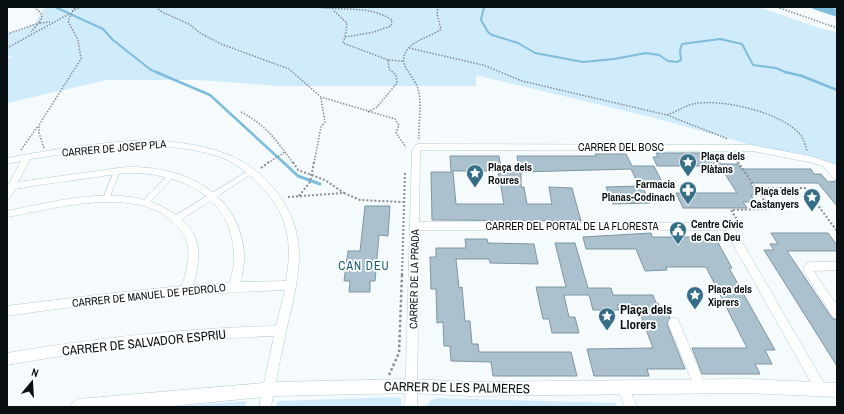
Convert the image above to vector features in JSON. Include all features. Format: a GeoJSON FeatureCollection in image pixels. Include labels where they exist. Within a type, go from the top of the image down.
{"type":"FeatureCollection","features":[{"type":"Feature","properties":{"kind":"street","name":"CARRER DE JOSEP PLA"},"geometry":{"type":"LineString","coordinates":[[7,161],[23,155],[46,154],[95,147],[175,143],[214,151],[257,168],[285,211],[294,246],[293,274],[265,407]]}},
{"type":"Feature","properties":{"kind":"street","name":"CARRER DEL BOSC"},"geometry":{"type":"LineString","coordinates":[[418,149],[422,145],[729,144],[811,159],[837,168]]}},
{"type":"Feature","properties":{"kind":"street","name":"CARRER DE LA PRADA"},"geometry":{"type":"LineString","coordinates":[[411,407],[418,149]]}},
{"type":"Feature","properties":{"kind":"street"},"geometry":{"type":"LineString","coordinates":[[7,196],[23,155]]}},
{"type":"Feature","properties":{"kind":"street"},"geometry":{"type":"LineString","coordinates":[[826,165],[837,177]]}},
{"type":"Feature","properties":{"kind":"street"},"geometry":{"type":"LineString","coordinates":[[176,219],[257,168]]}},
{"type":"Feature","properties":{"kind":"street"},"geometry":{"type":"LineString","coordinates":[[10,186],[130,170],[179,177],[200,187],[213,196],[229,214],[236,235],[239,253],[234,286]]}},
{"type":"Feature","properties":{"kind":"street"},"geometry":{"type":"LineString","coordinates":[[106,199],[117,171]]}},
{"type":"Feature","properties":{"kind":"street"},"geometry":{"type":"LineString","coordinates":[[144,203],[172,175]]}},
{"type":"Feature","properties":{"kind":"street"},"geometry":{"type":"LineString","coordinates":[[7,214],[106,199],[130,199],[171,214],[190,233],[194,252],[193,267],[186,290]]}},
{"type":"Feature","properties":{"kind":"street","name":"CARRER DEL PORTAL DE LA FLORESTA"},"geometry":{"type":"LineString","coordinates":[[415,226],[728,226]]}},
{"type":"Feature","properties":{"kind":"street"},"geometry":{"type":"LineString","coordinates":[[728,226],[821,390]]}},
{"type":"Feature","properties":{"kind":"street"},"geometry":{"type":"LineString","coordinates":[[837,266],[810,266],[808,270],[837,314]]}},
{"type":"Feature","properties":{"kind":"street","name":"CARRER DE MANUEL DE PEDROLO"},"geometry":{"type":"LineString","coordinates":[[7,311],[105,297],[234,286],[291,285]]}},
{"type":"Feature","properties":{"kind":"street"},"geometry":{"type":"LineString","coordinates":[[674,323],[700,387]]}},
{"type":"Feature","properties":{"kind":"street","name":"CARRER DE SALVADOR ESPRIU"},"geometry":{"type":"LineString","coordinates":[[7,359],[124,341],[246,331],[281,331]]}},
{"type":"Feature","properties":{"kind":"street","name":"CARRER DE LES PALMERES"},"geometry":{"type":"LineString","coordinates":[[78,407],[268,390],[412,386],[470,389],[746,386],[837,390]]}},
{"type":"Feature","properties":{"kind":"street"},"geometry":{"type":"LineString","coordinates":[[623,387],[631,407]]}},
{"type":"Feature","properties":{"kind":"path"},"geometry":{"type":"LineString","coordinates":[[31,33],[42,17],[41,13],[34,7]]}},
{"type":"Feature","properties":{"kind":"path"},"geometry":{"type":"LineString","coordinates":[[23,155],[39,125],[81,60],[78,41],[68,27],[69,14],[76,7]]}},
{"type":"Feature","properties":{"kind":"path"},"geometry":{"type":"LineString","coordinates":[[71,11],[81,7]]}},
{"type":"Feature","properties":{"kind":"path"},"geometry":{"type":"LineString","coordinates":[[156,7],[162,12],[189,24],[200,33],[221,44],[289,69],[321,97],[395,119],[399,125],[396,133],[397,137],[406,147],[418,149],[418,91],[403,61],[408,48],[413,43],[433,34],[441,28],[437,14],[438,7]]}},
{"type":"Feature","properties":{"kind":"path"},"geometry":{"type":"LineString","coordinates":[[317,7],[333,10],[369,10],[382,14],[392,20],[391,26],[384,29],[345,37]]}},
{"type":"Feature","properties":{"kind":"path"},"geometry":{"type":"LineString","coordinates":[[777,7],[837,28]]}},
{"type":"Feature","properties":{"kind":"path"},"geometry":{"type":"LineString","coordinates":[[333,10],[347,23],[343,43],[388,60],[403,61]]}},
{"type":"Feature","properties":{"kind":"path"},"geometry":{"type":"LineString","coordinates":[[7,48],[31,33],[69,14]]}},
{"type":"Feature","properties":{"kind":"path"},"geometry":{"type":"LineString","coordinates":[[7,34],[39,23],[54,21]]}},
{"type":"Feature","properties":{"kind":"path"},"geometry":{"type":"LineString","coordinates":[[408,48],[483,65],[522,81],[668,116],[729,144],[755,188],[770,209],[731,210],[741,226],[728,226]]}},
{"type":"Feature","properties":{"kind":"path"},"geometry":{"type":"LineString","coordinates":[[368,112],[377,107],[397,83],[396,75],[389,69],[388,60]]}},
{"type":"Feature","properties":{"kind":"path"},"geometry":{"type":"LineString","coordinates":[[298,196],[307,187],[320,140],[321,127],[325,122],[321,97]]}},
{"type":"Feature","properties":{"kind":"path"},"geometry":{"type":"LineString","coordinates":[[668,116],[693,104],[723,103],[764,113],[800,134],[811,159]]}},
{"type":"Feature","properties":{"kind":"path"},"geometry":{"type":"LineString","coordinates":[[241,112],[252,118],[273,135],[298,170],[325,180],[344,193],[360,200],[403,202]]}},
{"type":"Feature","properties":{"kind":"path"},"geometry":{"type":"LineString","coordinates":[[39,125],[46,154]]}},
{"type":"Feature","properties":{"kind":"path"},"geometry":{"type":"LineString","coordinates":[[257,168],[286,152]]}},
{"type":"Feature","properties":{"kind":"path"},"geometry":{"type":"LineString","coordinates":[[388,376],[399,353],[403,202],[406,163]]}},
{"type":"Feature","properties":{"kind":"path"},"geometry":{"type":"LineString","coordinates":[[257,168],[266,172]]}},
{"type":"Feature","properties":{"kind":"path"},"geometry":{"type":"LineString","coordinates":[[755,188],[805,188],[837,231]]}},
{"type":"Feature","properties":{"kind":"path"},"geometry":{"type":"LineString","coordinates":[[284,193],[288,197],[289,202]]}},
{"type":"Feature","properties":{"kind":"path"},"geometry":{"type":"LineString","coordinates":[[288,197],[344,193]]}},
{"type":"Feature","properties":{"kind":"shaded area"},"geometry":{"type":"Polygon","coordinates":[[[45,7],[759,7],[822,29],[837,32],[837,169],[651,117],[476,75],[476,86],[280,86],[198,80],[107,80],[7,103],[7,58],[13,57],[7,56],[7,34],[34,25],[45,7]]]}},
{"type":"Feature","properties":{"kind":"shaded area"},"geometry":{"type":"Polygon","coordinates":[[[401,398],[402,407],[275,407],[279,401],[401,398]]]}},
{"type":"Feature","properties":{"kind":"shaded area"},"geometry":{"type":"Polygon","coordinates":[[[437,398],[615,403],[617,407],[426,407],[431,400],[437,398]]]}},
{"type":"Feature","properties":{"kind":"shaded area"},"geometry":{"type":"Polygon","coordinates":[[[247,401],[245,407],[172,407],[182,406],[247,401]]]}},
{"type":"Feature","properties":{"kind":"building"},"geometry":{"type":"Polygon","coordinates":[[[656,153],[713,153],[721,164],[738,164],[741,169],[811,169],[814,174],[821,174],[828,182],[837,181],[837,206],[818,183],[750,183],[758,195],[751,195],[755,202],[743,202],[747,208],[683,208],[676,193],[737,193],[720,166],[657,166],[653,157],[658,157],[656,153]]]}},
{"type":"Feature","properties":{"kind":"building"},"geometry":{"type":"Polygon","coordinates":[[[595,154],[626,154],[632,166],[654,166],[664,186],[642,186],[650,203],[613,204],[606,187],[639,186],[631,169],[521,172],[521,187],[524,187],[527,204],[552,204],[549,187],[572,188],[581,221],[432,220],[431,172],[453,172],[456,204],[504,204],[498,171],[451,171],[450,156],[499,156],[501,168],[519,168],[517,156],[596,156],[595,154]]]}},
{"type":"Feature","properties":{"kind":"building"},"geometry":{"type":"Polygon","coordinates":[[[365,206],[390,206],[388,236],[379,235],[375,281],[370,281],[370,292],[349,292],[350,281],[344,281],[348,251],[360,251],[365,206]]]}},
{"type":"Feature","properties":{"kind":"building"},"geometry":{"type":"Polygon","coordinates":[[[651,233],[652,237],[715,237],[732,268],[729,268],[775,350],[765,350],[772,364],[755,364],[760,374],[702,374],[692,348],[747,348],[706,267],[666,267],[667,270],[645,271],[636,249],[586,249],[583,237],[651,233]]]}},
{"type":"Feature","properties":{"kind":"building"},"geometry":{"type":"Polygon","coordinates":[[[771,233],[828,233],[837,245],[837,251],[787,251],[832,318],[837,320],[837,366],[764,250],[774,250],[770,244],[778,244],[771,233]]]}},
{"type":"Feature","properties":{"kind":"building"},"geometry":{"type":"Polygon","coordinates":[[[465,239],[487,239],[488,243],[534,244],[538,264],[490,263],[489,259],[456,259],[459,288],[462,287],[465,321],[470,321],[472,344],[478,344],[479,352],[571,352],[577,376],[493,376],[491,362],[451,361],[450,346],[444,346],[443,322],[437,323],[436,289],[431,289],[430,257],[436,257],[436,248],[466,248],[465,239]]]}},
{"type":"Feature","properties":{"kind":"building"},"geometry":{"type":"Polygon","coordinates":[[[555,243],[575,243],[588,288],[611,288],[613,295],[653,295],[656,303],[658,303],[660,307],[666,307],[670,318],[667,324],[685,369],[647,369],[649,376],[594,376],[587,349],[653,348],[637,305],[617,305],[619,310],[593,310],[589,295],[564,295],[569,317],[575,317],[579,333],[552,333],[549,319],[543,319],[536,287],[566,287],[555,243]]]}},
{"type":"Feature","properties":{"kind":"waterway"},"geometry":{"type":"LineString","coordinates":[[55,7],[103,29],[113,40],[151,70],[159,73]]}},
{"type":"Feature","properties":{"kind":"waterway"},"geometry":{"type":"LineString","coordinates":[[484,7],[481,20],[488,32],[492,35],[518,43],[535,53],[583,62],[614,59],[646,53],[659,55],[668,61],[677,62],[681,60],[680,50],[682,44],[720,39],[742,44],[753,65],[776,68],[787,73]]}},
{"type":"Feature","properties":{"kind":"waterway"},"geometry":{"type":"LineString","coordinates":[[817,7],[837,13]]}},
{"type":"Feature","properties":{"kind":"waterway"},"geometry":{"type":"LineString","coordinates":[[156,72],[210,95],[284,163]]}},
{"type":"Feature","properties":{"kind":"waterway"},"geometry":{"type":"LineString","coordinates":[[785,72],[802,76],[837,90]]}},
{"type":"Feature","properties":{"kind":"waterway"},"geometry":{"type":"LineString","coordinates":[[283,162],[298,176],[320,184]]}},
{"type":"Feature","properties":{"kind":"place","name":"Plaça dels Plàtans"},"geometry":{"type":"Point","coordinates":[688,177]}},
{"type":"Feature","properties":{"kind":"place","name":"Plaça dels Roures"},"geometry":{"type":"Point","coordinates":[475,188]}},
{"type":"Feature","properties":{"kind":"place","name":"Farmacia Planas-Codinach"},"geometry":{"type":"Point","coordinates":[688,205]}},
{"type":"Feature","properties":{"kind":"place","name":"Plaça dels Castanyers"},"geometry":{"type":"Point","coordinates":[812,212]}},
{"type":"Feature","properties":{"kind":"place","name":"Centre Cívic de Can Deu"},"geometry":{"type":"Point","coordinates":[678,245]}},
{"type":"Feature","properties":{"kind":"place","name":"Plaça dels Xiprers"},"geometry":{"type":"Point","coordinates":[695,310]}},
{"type":"Feature","properties":{"kind":"place","name":"Plaça dels Llorers"},"geometry":{"type":"Point","coordinates":[607,331]}},
{"type":"Feature","properties":{"kind":"district","name":"CAN DEU"},"geometry":{"type":"Point","coordinates":[364,266]}}]}
